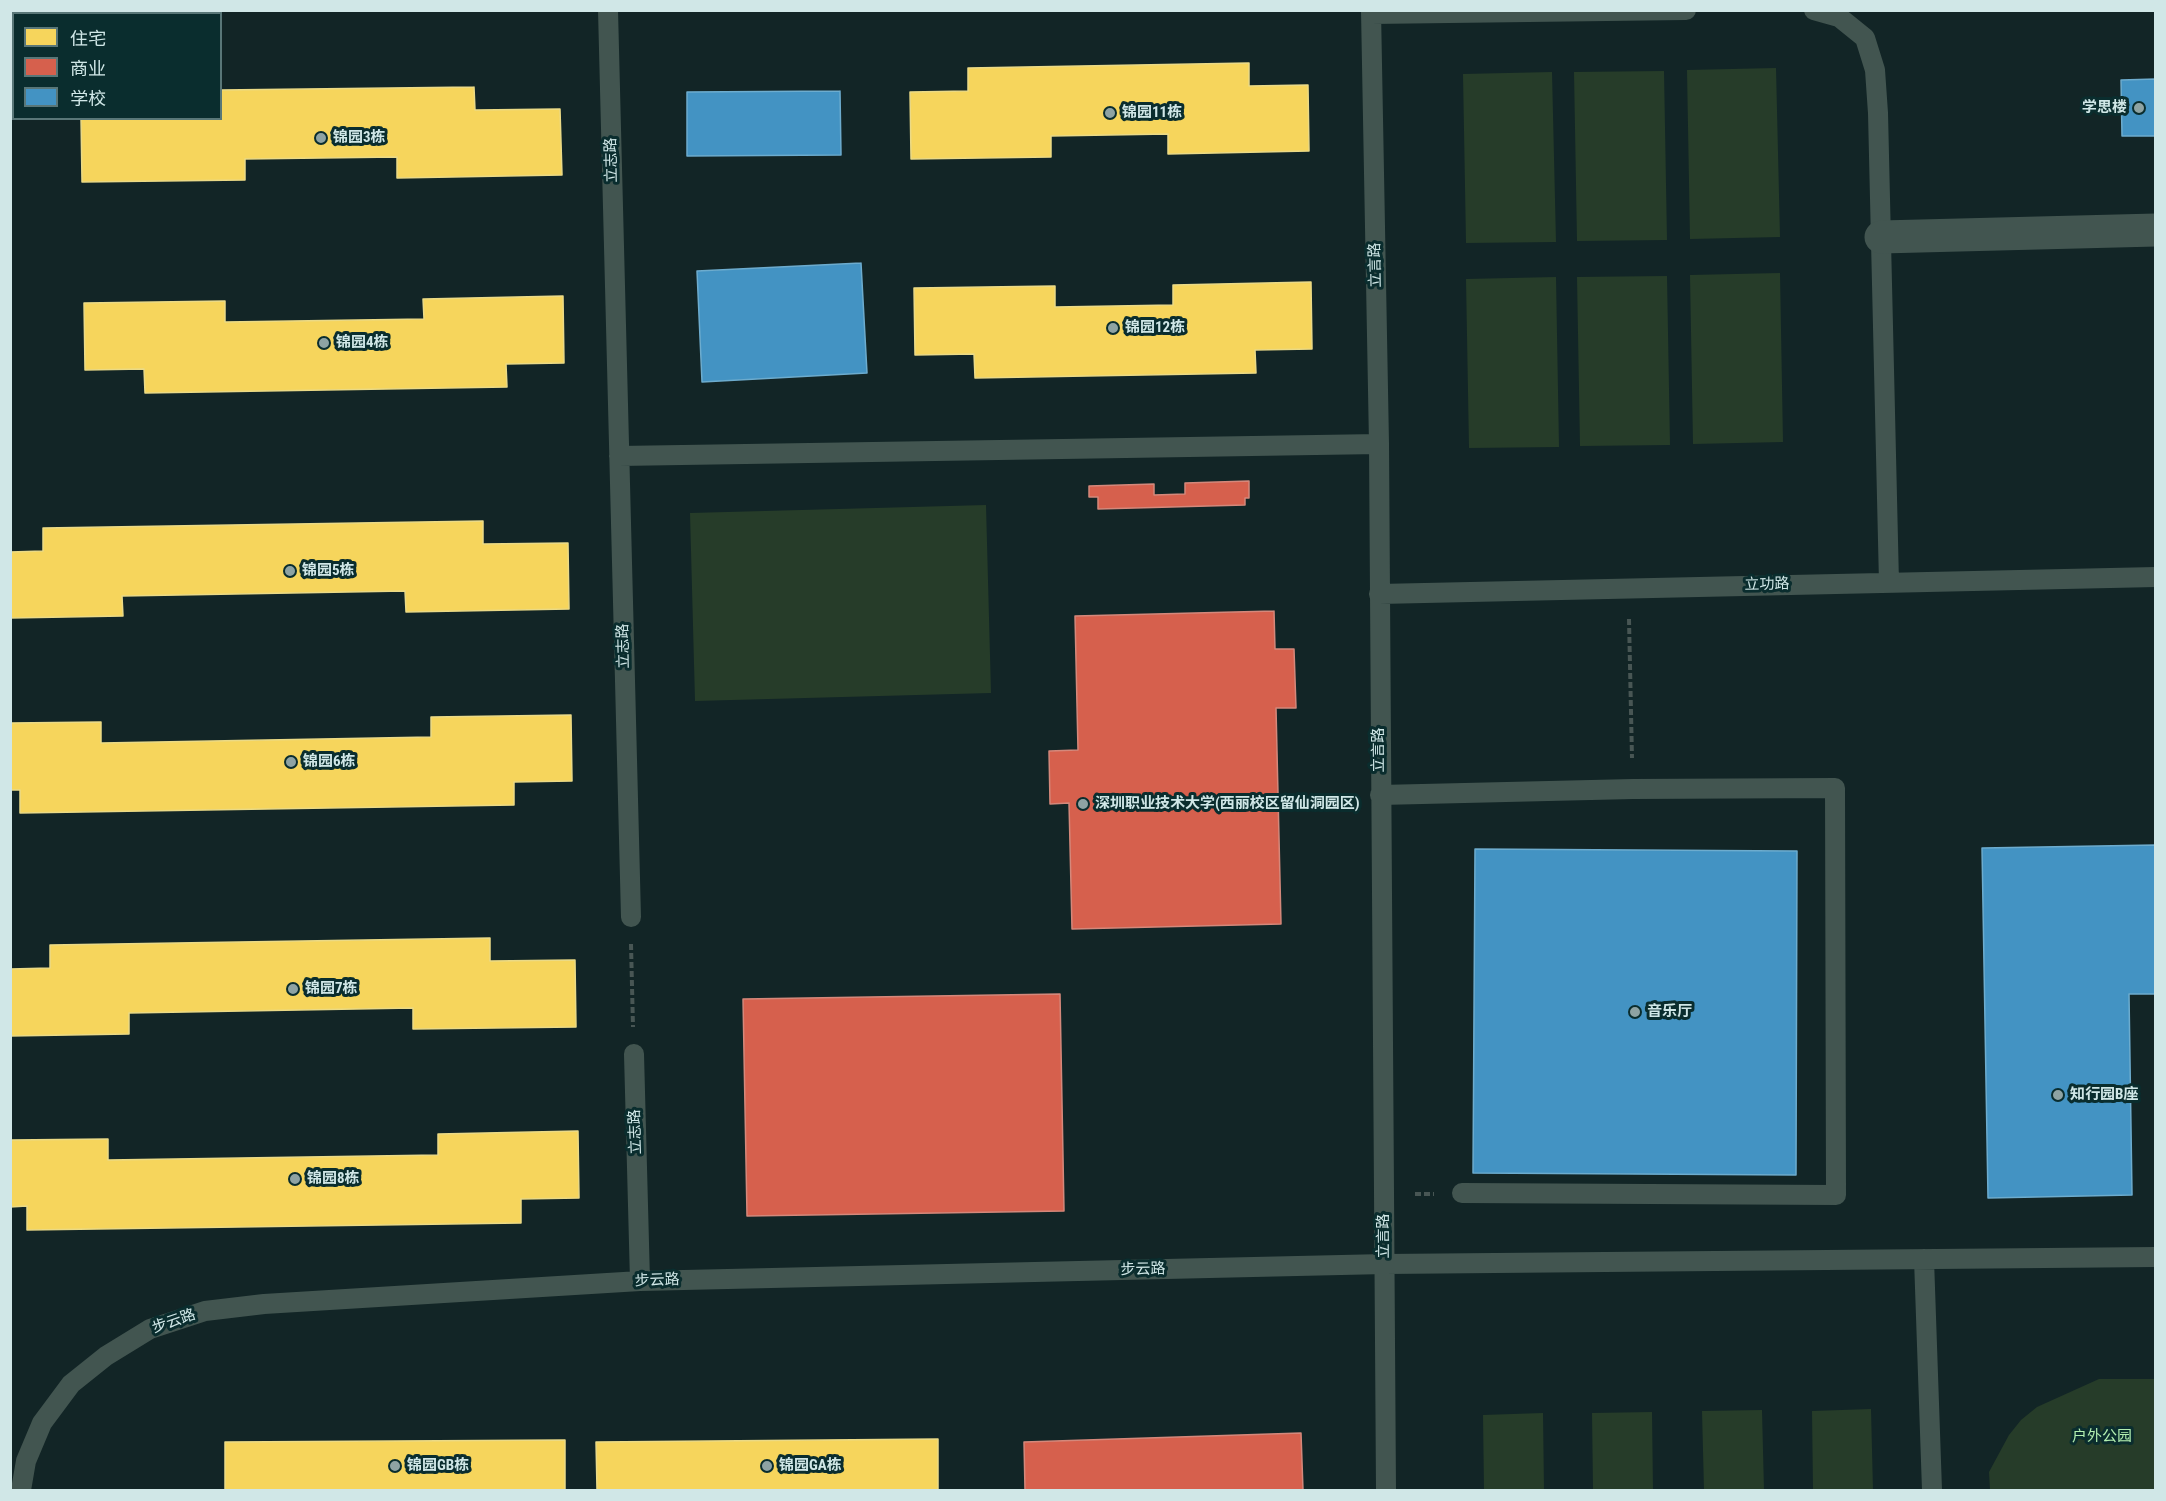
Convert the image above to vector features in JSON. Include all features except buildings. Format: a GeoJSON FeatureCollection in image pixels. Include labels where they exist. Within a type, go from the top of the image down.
{"type":"FeatureCollection","features":[{"type":"Feature","properties":{"kind":"street"},"geometry":{"type":"LineString","coordinates":[[1881,237],[2156,230]]}},
{"type":"Feature","properties":{"kind":"lane","name":"立志路"},"geometry":{"type":"LineString","coordinates":[[608,10],[631,917]]}},
{"type":"Feature","properties":{"kind":"lane"},"geometry":{"type":"LineString","coordinates":[[1371,12],[1686,10]]}},
{"type":"Feature","properties":{"kind":"lane"},"geometry":{"type":"LineString","coordinates":[[1814,10],[1839,17],[1865,38],[1875,70],[1889,583]]}},
{"type":"Feature","properties":{"kind":"lane","name":"立言路"},"geometry":{"type":"LineString","coordinates":[[1371,12],[1378,444],[1386,1491]]}},
{"type":"Feature","properties":{"kind":"lane"},"geometry":{"type":"LineString","coordinates":[[619,456],[1378,444]]}},
{"type":"Feature","properties":{"kind":"lane","name":"立功路"},"geometry":{"type":"LineString","coordinates":[[1378,594],[2156,577]]}},
{"type":"Feature","properties":{"kind":"lane"},"geometry":{"type":"LineString","coordinates":[[1380,795],[1633,789],[1835,788],[1836,1195],[1462,1193]]}},
{"type":"Feature","properties":{"kind":"lane","name":"立志路"},"geometry":{"type":"LineString","coordinates":[[634,1054],[640,1281]]}},
{"type":"Feature","properties":{"kind":"lane","name":"步云路"},"geometry":{"type":"LineString","coordinates":[[21,1491],[26,1461],[42,1423],[72,1384],[106,1356],[150,1329],[205,1311],[264,1304],[640,1281],[1384,1264],[2156,1257]]}},
{"type":"Feature","properties":{"kind":"lane"},"geometry":{"type":"LineString","coordinates":[[1924,1259],[1932,1491]]}},
{"type":"Feature","properties":{"kind":"path"},"geometry":{"type":"LineString","coordinates":[[1628,588],[1633,789]]}},
{"type":"Feature","properties":{"kind":"path"},"geometry":{"type":"LineString","coordinates":[[631,917],[634,1054]]}},
{"type":"Feature","properties":{"kind":"path"},"geometry":{"type":"LineString","coordinates":[[1384,1194],[1462,1193]]}},
{"type":"Feature","properties":{"kind":"green space"},"geometry":{"type":"Polygon","coordinates":[[[1776,68],[1780,237],[1690,239],[1687,70],[1776,68]]]}},
{"type":"Feature","properties":{"kind":"green space"},"geometry":{"type":"Polygon","coordinates":[[[1664,71],[1667,240],[1577,241],[1574,72],[1664,71]]]}},
{"type":"Feature","properties":{"kind":"green space"},"geometry":{"type":"Polygon","coordinates":[[[1552,72],[1556,242],[1466,243],[1463,74],[1552,72]]]}},
{"type":"Feature","properties":{"kind":"green space"},"geometry":{"type":"Polygon","coordinates":[[[1780,273],[1783,442],[1693,444],[1690,275],[1780,273]]]}},
{"type":"Feature","properties":{"kind":"green space"},"geometry":{"type":"Polygon","coordinates":[[[1667,276],[1670,445],[1580,446],[1577,277],[1667,276]]]}},
{"type":"Feature","properties":{"kind":"green space"},"geometry":{"type":"Polygon","coordinates":[[[1556,277],[1559,447],[1469,448],[1466,279],[1556,277]]]}},
{"type":"Feature","properties":{"kind":"green space"},"geometry":{"type":"Polygon","coordinates":[[[986,505],[991,693],[695,701],[690,513],[986,505]]]}},
{"type":"Feature","properties":{"kind":"green space","name":"户外公园"},"geometry":{"type":"Polygon","coordinates":[[[2099,1379],[2155,1379],[2155,1490],[1990,1490],[1989,1472],[2009,1435],[2021,1420],[2037,1407],[2099,1379]]]}},
{"type":"Feature","properties":{"kind":"green space"},"geometry":{"type":"Polygon","coordinates":[[[1871,1409],[1873,1490],[1813,1490],[1812,1411],[1871,1409]]]}},
{"type":"Feature","properties":{"kind":"green space"},"geometry":{"type":"Polygon","coordinates":[[[1762,1410],[1764,1490],[1704,1490],[1702,1411],[1762,1410]]]}},
{"type":"Feature","properties":{"kind":"green space"},"geometry":{"type":"Polygon","coordinates":[[[1652,1412],[1653,1490],[1593,1490],[1592,1413],[1652,1412]]]}},
{"type":"Feature","properties":{"kind":"green space"},"geometry":{"type":"Polygon","coordinates":[[[1543,1413],[1544,1490],[1484,1490],[1483,1415],[1543,1413]]]}},
{"type":"Feature","properties":{"kind":"place","name":"学思楼"},"geometry":{"type":"Point","coordinates":[2139,108]}},
{"type":"Feature","properties":{"kind":"place","name":"锦园11栋"},"geometry":{"type":"Point","coordinates":[1110,113]}},
{"type":"Feature","properties":{"kind":"place","name":"锦园3栋"},"geometry":{"type":"Point","coordinates":[321,138]}},
{"type":"Feature","properties":{"kind":"place","name":"锦园12栋"},"geometry":{"type":"Point","coordinates":[1113,328]}},
{"type":"Feature","properties":{"kind":"place","name":"锦园4栋"},"geometry":{"type":"Point","coordinates":[324,343]}},
{"type":"Feature","properties":{"kind":"place","name":"锦园5栋"},"geometry":{"type":"Point","coordinates":[290,571]}},
{"type":"Feature","properties":{"kind":"place","name":"锦园6栋"},"geometry":{"type":"Point","coordinates":[291,762]}},
{"type":"Feature","properties":{"kind":"place","name":"深圳职业技术大学(西丽校区留仙洞园区)"},"geometry":{"type":"Point","coordinates":[1083,804]}},
{"type":"Feature","properties":{"kind":"place","name":"锦园7栋"},"geometry":{"type":"Point","coordinates":[293,989]}},
{"type":"Feature","properties":{"kind":"place","name":"音乐厅"},"geometry":{"type":"Point","coordinates":[1635,1012]}},
{"type":"Feature","properties":{"kind":"place","name":"知行园B座"},"geometry":{"type":"Point","coordinates":[2058,1095]}},
{"type":"Feature","properties":{"kind":"place","name":"锦园8栋"},"geometry":{"type":"Point","coordinates":[295,1179]}},
{"type":"Feature","properties":{"kind":"place","name":"锦园GB栋"},"geometry":{"type":"Point","coordinates":[395,1466]}},
{"type":"Feature","properties":{"kind":"place","name":"锦园GA栋"},"geometry":{"type":"Point","coordinates":[767,1466]}}]}
